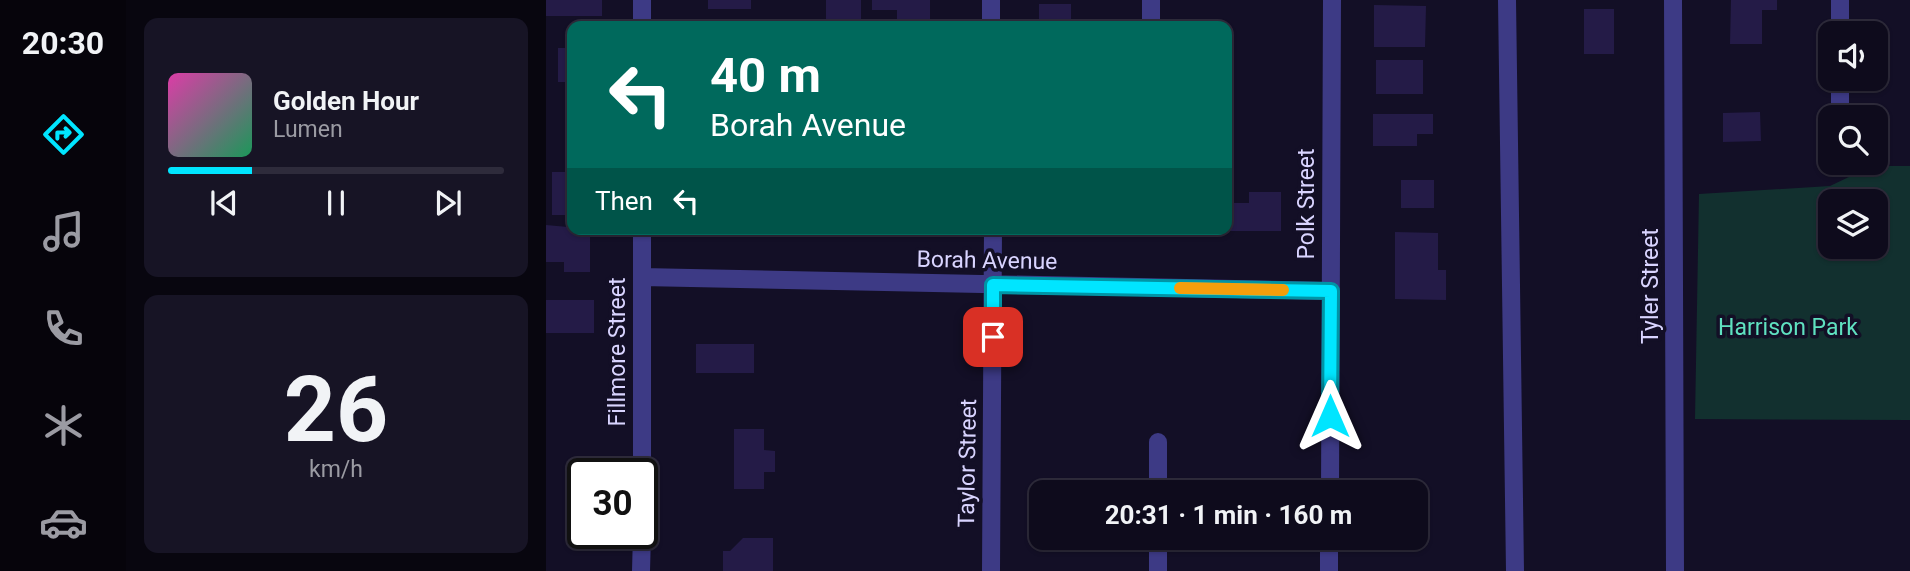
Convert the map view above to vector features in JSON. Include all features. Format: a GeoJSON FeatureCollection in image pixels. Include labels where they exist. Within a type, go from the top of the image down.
{"type":"FeatureCollection","features":[{"type":"Feature","properties":{"kind":"street"},"geometry":{"type":"LineString","coordinates":[[642,0],[642,21]]}},
{"type":"Feature","properties":{"kind":"street"},"geometry":{"type":"LineString","coordinates":[[991,0],[991,21]]}},
{"type":"Feature","properties":{"kind":"street"},"geometry":{"type":"LineString","coordinates":[[1151,0],[1151,21]]}},
{"type":"Feature","properties":{"kind":"street","name":"Polk Street"},"geometry":{"type":"LineString","coordinates":[[1329,480],[1332,0]]}},
{"type":"Feature","properties":{"kind":"street"},"geometry":{"type":"LineString","coordinates":[[1507,0],[1515,571]]}},
{"type":"Feature","properties":{"kind":"street","name":"Tyler Street"},"geometry":{"type":"LineString","coordinates":[[1673,0],[1675,571]]}},
{"type":"Feature","properties":{"kind":"street"},"geometry":{"type":"LineString","coordinates":[[1840,0],[1840,21]]}},
{"type":"Feature","properties":{"kind":"street","name":"Fillmore Street"},"geometry":{"type":"LineString","coordinates":[[642,235],[642,458]]}},
{"type":"Feature","properties":{"kind":"street","name":"Taylor Street"},"geometry":{"type":"LineString","coordinates":[[991,571],[993,235]]}},
{"type":"Feature","properties":{"kind":"street","name":"Borah Avenue"},"geometry":{"type":"LineString","coordinates":[[642,278],[1331,291]]}},
{"type":"Feature","properties":{"kind":"street"},"geometry":{"type":"LineString","coordinates":[[1158,442],[1158,480]]}},
{"type":"Feature","properties":{"kind":"street"},"geometry":{"type":"LineString","coordinates":[[641,571],[642,549]]}},
{"type":"Feature","properties":{"kind":"street"},"geometry":{"type":"LineString","coordinates":[[1158,550],[1158,571]]}},
{"type":"Feature","properties":{"kind":"street"},"geometry":{"type":"LineString","coordinates":[[1329,550],[1329,571]]}},
{"type":"Feature","properties":{"kind":"green space","name":"Harrison Park"},"geometry":{"type":"Polygon","coordinates":[[[1888,166],[1910,166],[1910,420],[1695,419],[1699,194],[1830,186],[1853,175],[1888,175],[1888,166]]]}},
{"type":"Feature","properties":{"kind":"building"},"geometry":{"type":"Polygon","coordinates":[[[546,0],[602,0],[602,16],[546,16],[546,0]]]}},
{"type":"Feature","properties":{"kind":"building"},"geometry":{"type":"Polygon","coordinates":[[[708,0],[751,0],[751,9],[708,9],[708,0]]]}},
{"type":"Feature","properties":{"kind":"building"},"geometry":{"type":"Polygon","coordinates":[[[826,0],[861,0],[861,20],[826,20],[826,0]]]}},
{"type":"Feature","properties":{"kind":"building"},"geometry":{"type":"Polygon","coordinates":[[[872,0],[930,0],[930,19],[897,19],[897,10],[872,10],[872,0]]]}},
{"type":"Feature","properties":{"kind":"building"},"geometry":{"type":"Polygon","coordinates":[[[1731,0],[1777,0],[1777,10],[1762,10],[1762,44],[1730,44],[1731,0]]]}},
{"type":"Feature","properties":{"kind":"building"},"geometry":{"type":"Polygon","coordinates":[[[1039,4],[1071,4],[1071,21],[1039,21],[1039,4]]]}},
{"type":"Feature","properties":{"kind":"building"},"geometry":{"type":"Polygon","coordinates":[[[1374,5],[1426,6],[1425,47],[1374,47],[1374,5]]]}},
{"type":"Feature","properties":{"kind":"building"},"geometry":{"type":"Polygon","coordinates":[[[1584,9],[1614,9],[1614,54],[1584,54],[1584,9]]]}},
{"type":"Feature","properties":{"kind":"building"},"geometry":{"type":"Polygon","coordinates":[[[558,48],[567,48],[567,82],[558,82],[558,48]]]}},
{"type":"Feature","properties":{"kind":"building"},"geometry":{"type":"Polygon","coordinates":[[[1376,60],[1423,60],[1423,94],[1376,94],[1376,60]]]}},
{"type":"Feature","properties":{"kind":"building"},"geometry":{"type":"Polygon","coordinates":[[[1760,112],[1761,141],[1723,142],[1723,113],[1760,112]]]}},
{"type":"Feature","properties":{"kind":"building"},"geometry":{"type":"Polygon","coordinates":[[[1373,114],[1433,114],[1433,134],[1417,134],[1417,146],[1373,146],[1373,114]]]}},
{"type":"Feature","properties":{"kind":"building"},"geometry":{"type":"Polygon","coordinates":[[[552,172],[567,172],[567,215],[552,215],[552,172]]]}},
{"type":"Feature","properties":{"kind":"building"},"geometry":{"type":"Polygon","coordinates":[[[1401,180],[1434,180],[1434,208],[1401,208],[1401,180]]]}},
{"type":"Feature","properties":{"kind":"building"},"geometry":{"type":"Polygon","coordinates":[[[1249,192],[1281,192],[1281,231],[1232,231],[1232,203],[1249,203],[1249,192]]]}},
{"type":"Feature","properties":{"kind":"building"},"geometry":{"type":"Polygon","coordinates":[[[546,225],[567,227],[567,235],[590,235],[590,272],[564,272],[564,262],[546,262],[546,225]]]}},
{"type":"Feature","properties":{"kind":"building"},"geometry":{"type":"Polygon","coordinates":[[[1395,232],[1438,233],[1438,270],[1446,270],[1446,300],[1395,299],[1395,232]]]}},
{"type":"Feature","properties":{"kind":"building"},"geometry":{"type":"Polygon","coordinates":[[[546,300],[594,300],[594,333],[546,333],[546,300]]]}},
{"type":"Feature","properties":{"kind":"building"},"geometry":{"type":"Polygon","coordinates":[[[696,344],[754,344],[754,373],[696,373],[696,344]]]}},
{"type":"Feature","properties":{"kind":"building"},"geometry":{"type":"Polygon","coordinates":[[[734,429],[764,429],[764,450],[775,451],[775,472],[764,472],[764,489],[734,489],[734,429]]]}},
{"type":"Feature","properties":{"kind":"building"},"geometry":{"type":"Polygon","coordinates":[[[743,538],[773,538],[773,571],[723,571],[723,551],[730,551],[743,538]]]}},
{"type":"Feature","properties":{"kind":"slow traffic"},"geometry":{"type":"LineString","coordinates":[[1180,288],[1283,290]]}},
{"type":"Feature","properties":{"kind":"route"},"geometry":{"type":"LineString","coordinates":[[993,337],[993,285],[1331,291],[1330,416]]}}]}
